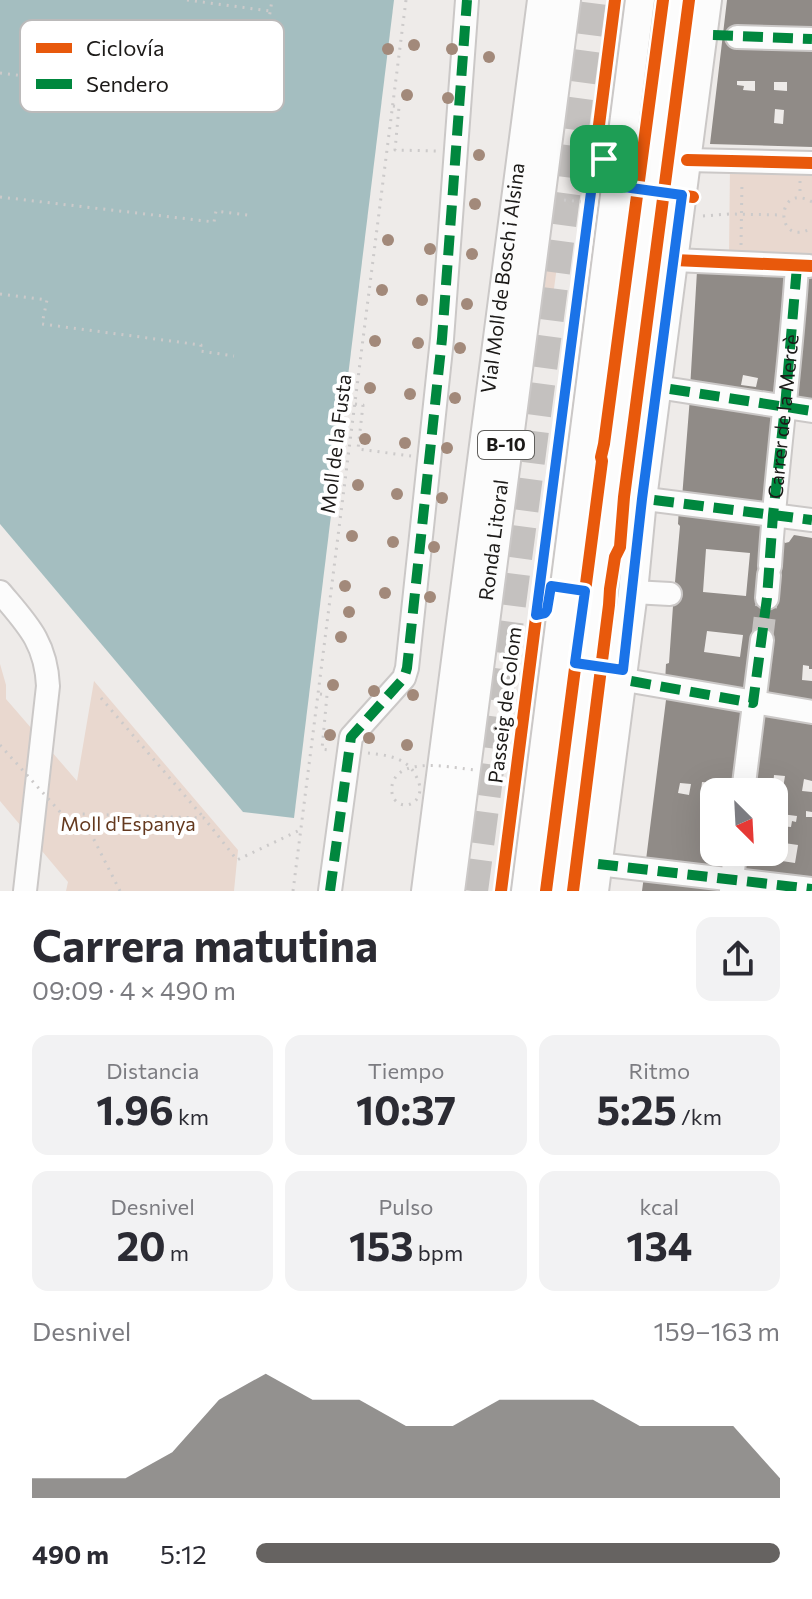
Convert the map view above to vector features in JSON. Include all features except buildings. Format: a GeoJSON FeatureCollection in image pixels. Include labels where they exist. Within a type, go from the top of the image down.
{"type":"FeatureCollection","features":[{"type":"Feature","properties":{"kind":"highway","name":"Ronda Litoral"},"geometry":{"type":"LineString","coordinates":[[448,891],[564,0]]}},
{"type":"Feature","properties":{"kind":"main road"},"geometry":{"type":"LineString","coordinates":[[526,891],[640,0]]}},
{"type":"Feature","properties":{"kind":"main road"},"geometry":{"type":"LineString","coordinates":[[596,878],[707,0]]}},
{"type":"Feature","properties":{"kind":"street"},"geometry":{"type":"LineString","coordinates":[[330,891],[351,737],[404,678],[407,668],[442,339],[467,0]]}},
{"type":"Feature","properties":{"kind":"street","name":"Vial Moll de Bosch i Alsina"},"geometry":{"type":"LineString","coordinates":[[423,891],[539,0]]}},
{"type":"Feature","properties":{"kind":"street"},"geometry":{"type":"LineString","coordinates":[[560,891],[675,0]]}},
{"type":"Feature","properties":{"kind":"street"},"geometry":{"type":"LineString","coordinates":[[724,36],[812,39]]}},
{"type":"Feature","properties":{"kind":"street"},"geometry":{"type":"LineString","coordinates":[[687,160],[812,163]]}},
{"type":"Feature","properties":{"kind":"street"},"geometry":{"type":"LineString","coordinates":[[674,260],[804,266]]}},
{"type":"Feature","properties":{"kind":"street","name":"Carrer de la Mercè"},"geometry":{"type":"LineString","coordinates":[[767,598],[771,515],[804,266]]}},
{"type":"Feature","properties":{"kind":"street"},"geometry":{"type":"LineString","coordinates":[[670,389],[812,411]]}},
{"type":"Feature","properties":{"kind":"street"},"geometry":{"type":"LineString","coordinates":[[654,500],[812,520]]}},
{"type":"Feature","properties":{"kind":"street"},"geometry":{"type":"LineString","coordinates":[[0,592],[34,633],[48,673],[25,891]]}},
{"type":"Feature","properties":{"kind":"street"},"geometry":{"type":"LineString","coordinates":[[633,592],[670,594]]}},
{"type":"Feature","properties":{"kind":"street"},"geometry":{"type":"LineString","coordinates":[[745,778],[762,640]]}},
{"type":"Feature","properties":{"kind":"street"},"geometry":{"type":"LineString","coordinates":[[631,681],[812,712]]}},
{"type":"Feature","properties":{"kind":"street"},"geometry":{"type":"LineString","coordinates":[[732,886],[734,866]]}},
{"type":"Feature","properties":{"kind":"street"},"geometry":{"type":"LineString","coordinates":[[596,878],[812,889]]}},
{"type":"Feature","properties":{"kind":"path"},"geometry":{"type":"LineString","coordinates":[[187,0],[270,11]]}},
{"type":"Feature","properties":{"kind":"path"},"geometry":{"type":"LineString","coordinates":[[269,20],[272,0]]}},
{"type":"Feature","properties":{"kind":"path"},"geometry":{"type":"LineString","coordinates":[[0,73],[20,75]]}},
{"type":"Feature","properties":{"kind":"path"},"geometry":{"type":"LineString","coordinates":[[393,106],[399,107],[395,150],[456,152]]}},
{"type":"Feature","properties":{"kind":"path"},"geometry":{"type":"LineString","coordinates":[[740,263],[742,161]]}},
{"type":"Feature","properties":{"kind":"path"},"geometry":{"type":"LineString","coordinates":[[588,218],[594,203],[592,186]]}},
{"type":"Feature","properties":{"kind":"path"},"geometry":{"type":"LineString","coordinates":[[0,197],[214,222],[216,211],[248,215]]}},
{"type":"Feature","properties":{"kind":"path"},"geometry":{"type":"LineString","coordinates":[[812,202],[804,198],[794,199],[786,205],[783,215],[786,225],[794,231],[804,232],[812,228]]}},
{"type":"Feature","properties":{"kind":"path"},"geometry":{"type":"LineString","coordinates":[[560,199],[594,203]]}},
{"type":"Feature","properties":{"kind":"path"},"geometry":{"type":"LineString","coordinates":[[699,216],[783,215]]}},
{"type":"Feature","properties":{"kind":"path"},"geometry":{"type":"LineString","coordinates":[[0,294],[47,300],[42,324],[201,345],[200,351],[234,356]]}},
{"type":"Feature","properties":{"kind":"path"},"geometry":{"type":"LineString","coordinates":[[355,404],[363,405],[358,449],[429,458]]}},
{"type":"Feature","properties":{"kind":"path"},"geometry":{"type":"LineString","coordinates":[[318,694],[327,695],[322,749],[327,750]]}},
{"type":"Feature","properties":{"kind":"path"},"geometry":{"type":"LineString","coordinates":[[101,698],[237,860],[300,830]]}},
{"type":"Feature","properties":{"kind":"path"},"geometry":{"type":"LineString","coordinates":[[0,745],[79,833]]}},
{"type":"Feature","properties":{"kind":"path"},"geometry":{"type":"LineString","coordinates":[[404,762],[413,769],[421,789],[416,801],[401,804],[395,800],[392,785],[395,778],[408,769],[426,765],[475,770]]}},
{"type":"Feature","properties":{"kind":"path"},"geometry":{"type":"LineString","coordinates":[[492,772],[500,773]]}},
{"type":"Feature","properties":{"kind":"path"},"geometry":{"type":"LineString","coordinates":[[120,891],[81,814],[204,818]]}},
{"type":"Feature","properties":{"kind":"green space"},"geometry":{"type":"Polygon","coordinates":[[[730,166],[812,168],[812,260],[729,256],[730,166]]]}},
{"type":"Feature","properties":{"kind":"green space"},"geometry":{"type":"Polygon","coordinates":[[[545,242],[560,244],[553,296],[537,294],[545,242]]]}},
{"type":"Feature","properties":{"kind":"green space","name":"Moll d'Espanya"},"geometry":{"type":"Polygon","coordinates":[[[0,664],[6,699],[77,781],[94,681],[238,850],[234,891],[66,891],[68,882],[0,801],[0,664]]]}},
{"type":"Feature","properties":{"kind":"water"},"geometry":{"type":"Polygon","coordinates":[[[0,0],[394,0],[294,818],[243,812],[0,524],[0,0]]]}},
{"type":"Feature","properties":{"kind":"tunnel"},"geometry":{"type":"LineString","coordinates":[[472,891],[590,0]]}},
{"type":"Feature","properties":{"kind":"tunnel"},"geometry":{"type":"LineString","coordinates":[[762,640],[767,598]]}},
{"type":"Feature","properties":{"kind":"marked path"},"geometry":{"type":"LineString","coordinates":[[330,891],[351,737],[404,678],[407,668],[442,339],[467,0]]}},
{"type":"Feature","properties":{"kind":"marked path"},"geometry":{"type":"LineString","coordinates":[[713,35],[812,39]]}},
{"type":"Feature","properties":{"kind":"marked path"},"geometry":{"type":"LineString","coordinates":[[631,681],[753,703],[767,598],[797,266]]}},
{"type":"Feature","properties":{"kind":"marked path"},"geometry":{"type":"LineString","coordinates":[[670,389],[812,411]]}},
{"type":"Feature","properties":{"kind":"marked path"},"geometry":{"type":"LineString","coordinates":[[654,500],[812,520]]}},
{"type":"Feature","properties":{"kind":"marked path"},"geometry":{"type":"LineString","coordinates":[[598,864],[812,889]]}},
{"type":"Feature","properties":{"kind":"cycle path","name":"Passeig de Colom"},"geometry":{"type":"LineString","coordinates":[[501,891],[615,0]]}},
{"type":"Feature","properties":{"kind":"cycle path"},"geometry":{"type":"LineString","coordinates":[[546,891],[663,0]]}},
{"type":"Feature","properties":{"kind":"cycle path"},"geometry":{"type":"LineString","coordinates":[[573,891],[689,0]]}},
{"type":"Feature","properties":{"kind":"cycle path"},"geometry":{"type":"LineString","coordinates":[[604,159],[602,184],[693,197]]}},
{"type":"Feature","properties":{"kind":"cycle path"},"geometry":{"type":"LineString","coordinates":[[687,160],[812,163]]}},
{"type":"Feature","properties":{"kind":"cycle path"},"geometry":{"type":"LineString","coordinates":[[674,260],[812,266]]}},
{"type":"Feature","properties":{"kind":"route"},"geometry":{"type":"LineString","coordinates":[[596,154],[604,159],[602,184],[682,195],[623,670],[575,663],[585,591],[551,586],[547,610],[536,615],[596,154]]}}]}
